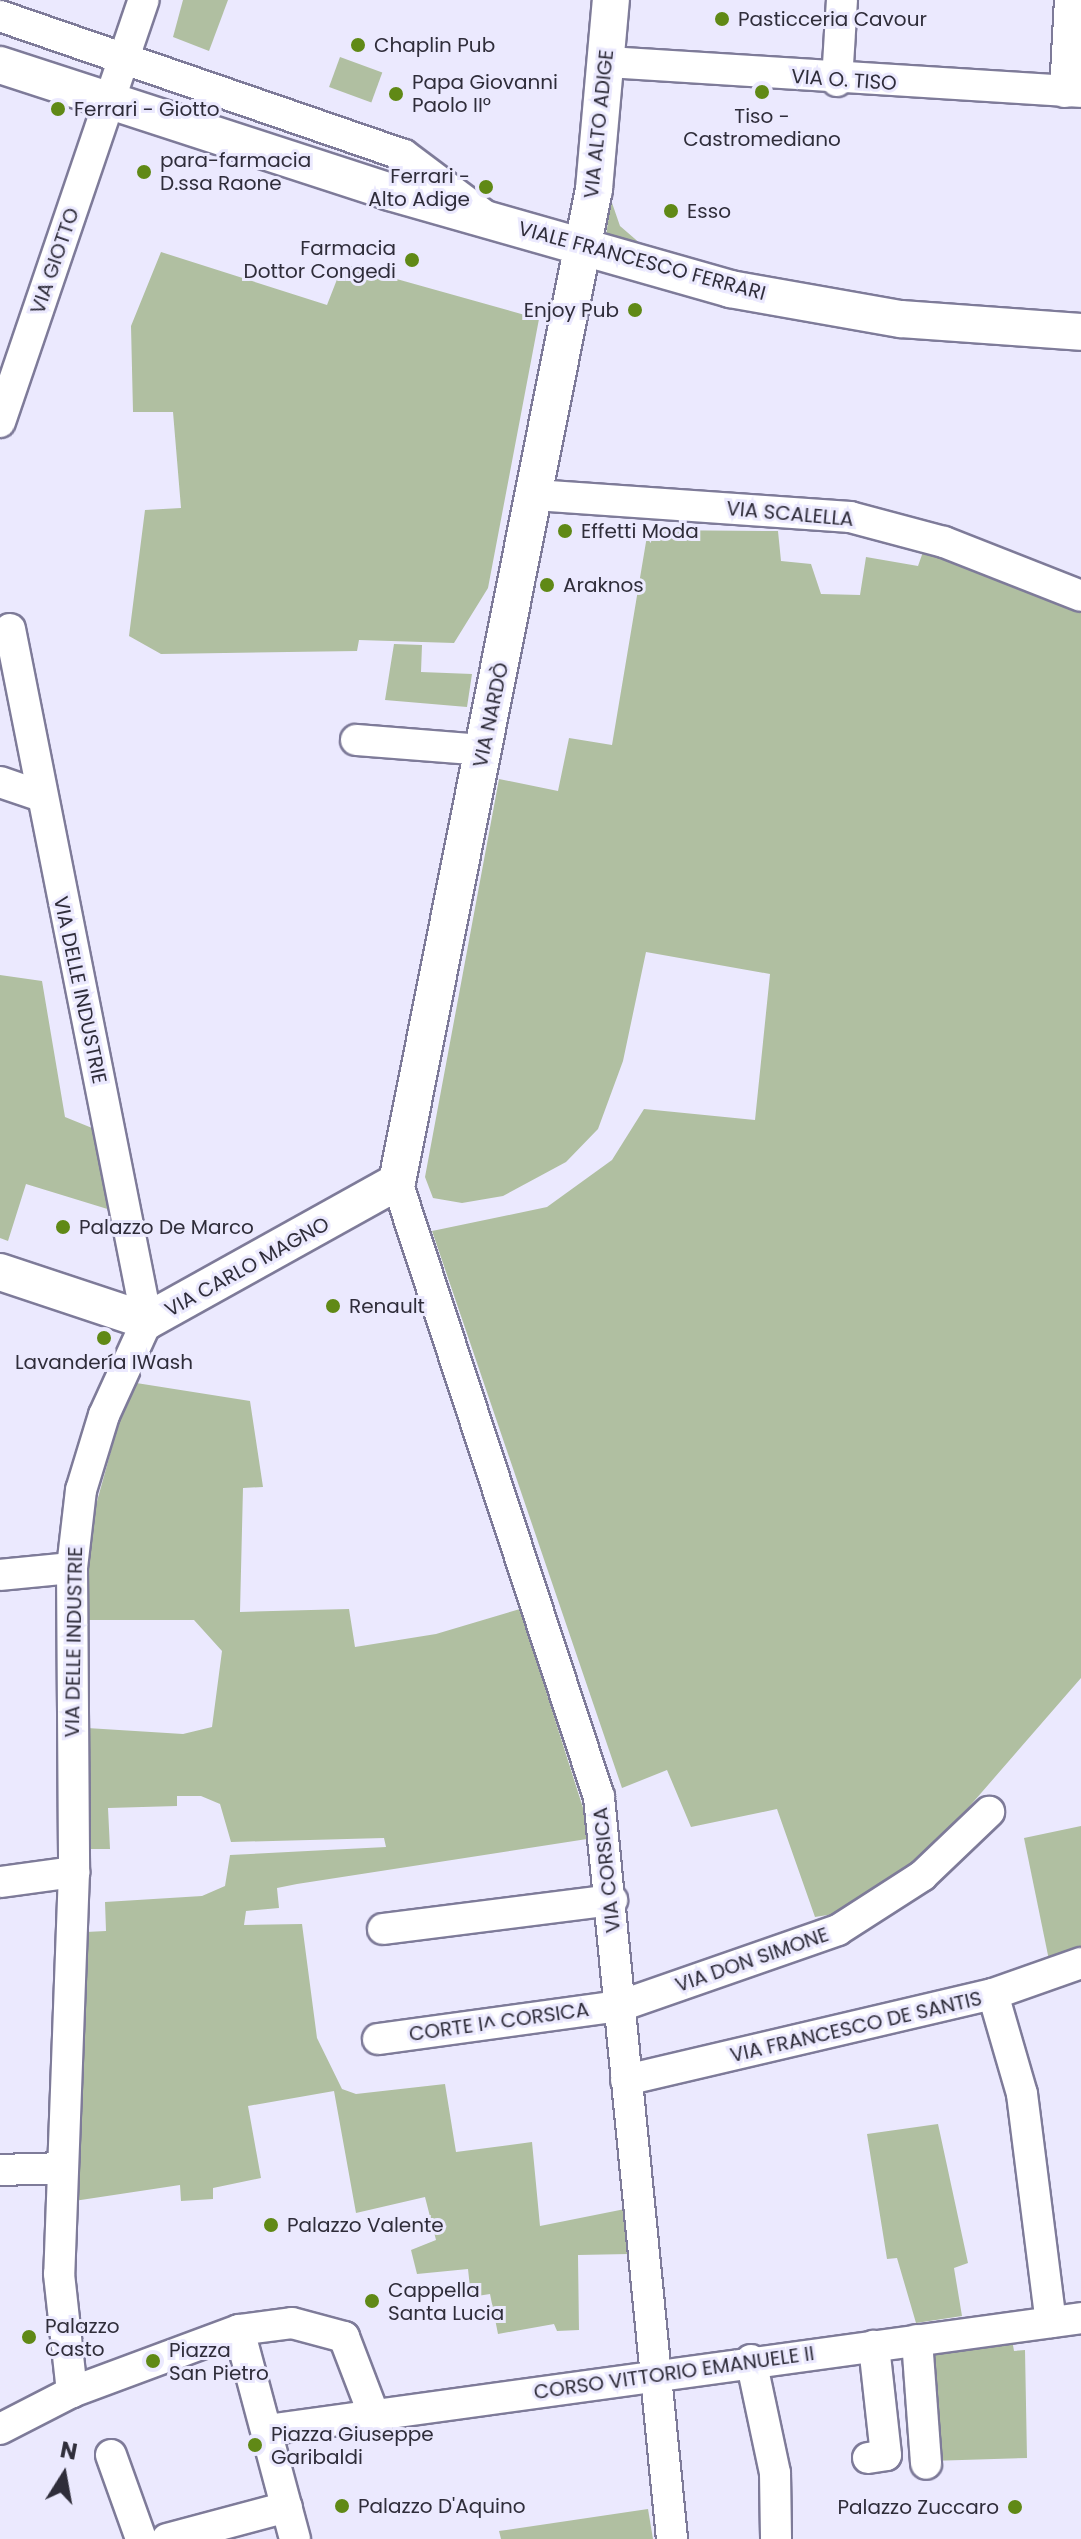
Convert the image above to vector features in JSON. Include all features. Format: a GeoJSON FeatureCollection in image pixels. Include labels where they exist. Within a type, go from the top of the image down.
{"type":"FeatureCollection","features":[{"type":"Feature","properties":{"kind":"street","name":"VIA GIOTTO"},"geometry":{"type":"LineString","coordinates":[[0,422],[144,0]]}},
{"type":"Feature","properties":{"kind":"street","name":"VIA ALTO ADIGE"},"geometry":{"type":"LineString","coordinates":[[583,248],[607,62],[611,0]]}},
{"type":"Feature","properties":{"kind":"street"},"geometry":{"type":"LineString","coordinates":[[837,81],[842,0]]}},
{"type":"Feature","properties":{"kind":"street"},"geometry":{"type":"LineString","coordinates":[[1070,0],[1073,92]]}},
{"type":"Feature","properties":{"kind":"street","name":"VIALE FRANCESCO FERRARI"},"geometry":{"type":"LineString","coordinates":[[0,16],[126,55],[404,155],[489,219]]}},
{"type":"Feature","properties":{"kind":"street","name":"VIA O. TISO"},"geometry":{"type":"LineString","coordinates":[[607,62],[837,81],[1073,92]]}},
{"type":"Feature","properties":{"kind":"street","name":"VIALE FRANCESCO FERRARI"},"geometry":{"type":"LineString","coordinates":[[0,65],[583,248],[730,289],[901,319],[1081,332]]}},
{"type":"Feature","properties":{"kind":"street","name":"VIA NARDÒ"},"geometry":{"type":"LineString","coordinates":[[397,1182],[583,248]]}},
{"type":"Feature","properties":{"kind":"street","name":"VIA SCALELLA"},"geometry":{"type":"LineString","coordinates":[[535,495],[850,517],[944,542],[1081,596]]}},
{"type":"Feature","properties":{"kind":"street","name":"VIA DELLE INDUSTRIE"},"geometry":{"type":"LineString","coordinates":[[10,629],[147,1321],[104,1415],[81,1490],[72,1568],[74,1872],[60,2326],[72,2392]]}},
{"type":"Feature","properties":{"kind":"street"},"geometry":{"type":"LineString","coordinates":[[356,740],[483,750]]}},
{"type":"Feature","properties":{"kind":"street"},"geometry":{"type":"LineString","coordinates":[[0,782],[41,796]]}},
{"type":"Feature","properties":{"kind":"street","name":"VIA CARLO MAGNO"},"geometry":{"type":"LineString","coordinates":[[0,1272],[147,1321],[397,1182]]}},
{"type":"Feature","properties":{"kind":"street","name":"VIA CORSICA"},"geometry":{"type":"LineString","coordinates":[[397,1182],[599,1797],[612,1900],[651,2375],[672,2539]]}},
{"type":"Feature","properties":{"kind":"street"},"geometry":{"type":"LineString","coordinates":[[0,1575],[72,1568]]}},
{"type":"Feature","properties":{"kind":"street","name":"VIA DON SIMONE"},"geometry":{"type":"LineString","coordinates":[[620,2006],[838,1930],[922,1876],[989,1812]]}},
{"type":"Feature","properties":{"kind":"street"},"geometry":{"type":"LineString","coordinates":[[0,1882],[74,1872]]}},
{"type":"Feature","properties":{"kind":"street"},"geometry":{"type":"LineString","coordinates":[[383,1929],[612,1900]]}},
{"type":"Feature","properties":{"kind":"street"},"geometry":{"type":"LineString","coordinates":[[993,1994],[1081,1963]]}},
{"type":"Feature","properties":{"kind":"street","name":"VIA FRANCESCO DE SANTIS"},"geometry":{"type":"LineString","coordinates":[[626,2080],[993,1994],[1022,2094],[1066,2320]]}},
{"type":"Feature","properties":{"kind":"street","name":"CORTE I^ CORSICA"},"geometry":{"type":"LineString","coordinates":[[378,2039],[620,2006]]}},
{"type":"Feature","properties":{"kind":"street"},"geometry":{"type":"LineString","coordinates":[[0,2170],[63,2168]]}},
{"type":"Feature","properties":{"kind":"street","name":"CORSO VITTORIO EMANUELE II"},"geometry":{"type":"LineString","coordinates":[[267,2430],[372,2410],[1066,2320]]}},
{"type":"Feature","properties":{"kind":"street"},"geometry":{"type":"LineString","coordinates":[[0,2429],[72,2392],[239,2330],[292,2323],[344,2337],[372,2410]]}},
{"type":"Feature","properties":{"kind":"street"},"geometry":{"type":"LineString","coordinates":[[239,2330],[295,2539]]}},
{"type":"Feature","properties":{"kind":"street"},"geometry":{"type":"LineString","coordinates":[[917,2340],[926,2464]]}},
{"type":"Feature","properties":{"kind":"street"},"geometry":{"type":"LineString","coordinates":[[868,2458],[886,2455],[874,2346]]}},
{"type":"Feature","properties":{"kind":"street"},"geometry":{"type":"LineString","coordinates":[[751,2360],[775,2473],[776,2539]]}},
{"type":"Feature","properties":{"kind":"street"},"geometry":{"type":"LineString","coordinates":[[111,2455],[141,2539]]}},
{"type":"Feature","properties":{"kind":"street"},"geometry":{"type":"LineString","coordinates":[[167,2539],[287,2507]]}},
{"type":"Feature","properties":{"kind":"green space"},"geometry":{"type":"Polygon","coordinates":[[[183,0],[228,0],[209,51],[173,37],[183,0]]]}},
{"type":"Feature","properties":{"kind":"green space"},"geometry":{"type":"Polygon","coordinates":[[[340,57],[382,72],[371,102],[329,87],[340,57]]]}},
{"type":"Feature","properties":{"kind":"green space"},"geometry":{"type":"Polygon","coordinates":[[[611,200],[620,226],[642,245],[606,236],[611,200]]]}},
{"type":"Feature","properties":{"kind":"green space"},"geometry":{"type":"Polygon","coordinates":[[[161,252],[327,305],[343,264],[539,319],[488,588],[454,643],[359,640],[357,651],[161,654],[129,636],[145,510],[181,508],[173,412],[133,412],[131,326],[161,252]]]}},
{"type":"Feature","properties":{"kind":"green space"},"geometry":{"type":"Polygon","coordinates":[[[648,530],[778,531],[781,561],[811,564],[821,594],[860,595],[866,557],[918,566],[924,549],[1081,613],[1081,1678],[929,1853],[840,1913],[815,1917],[777,1809],[691,1827],[667,1770],[622,1788],[432,1231],[547,1207],[612,1160],[644,1109],[755,1120],[770,974],[646,952],[623,1061],[598,1129],[566,1162],[503,1196],[462,1203],[433,1198],[425,1177],[499,779],[558,791],[569,738],[612,745],[648,530]]]}},
{"type":"Feature","properties":{"kind":"green space"},"geometry":{"type":"Polygon","coordinates":[[[394,644],[422,645],[421,672],[472,674],[467,707],[385,700],[394,644]]]}},
{"type":"Feature","properties":{"kind":"green space"},"geometry":{"type":"Polygon","coordinates":[[[0,975],[42,981],[65,1117],[97,1130],[114,1211],[26,1184],[8,1241],[0,1238],[0,975]]]}},
{"type":"Feature","properties":{"kind":"green space"},"geometry":{"type":"Polygon","coordinates":[[[130,1382],[250,1401],[263,1487],[243,1488],[240,1612],[349,1609],[355,1647],[436,1634],[520,1609],[596,1849],[587,1839],[277,1888],[279,1908],[246,1911],[244,1925],[302,1924],[317,2038],[342,2089],[356,2094],[445,2084],[456,2152],[532,2142],[540,2226],[630,2208],[629,2254],[578,2255],[579,2330],[557,2331],[554,2324],[498,2334],[490,2294],[471,2297],[468,2269],[417,2274],[411,2250],[436,2240],[425,2197],[356,2213],[334,2091],[248,2106],[261,2178],[213,2188],[213,2199],[181,2201],[180,2185],[74,2201],[86,1932],[106,1931],[105,1902],[202,1896],[225,1886],[230,1855],[386,1847],[384,1838],[231,1842],[220,1804],[201,1796],[177,1796],[177,1806],[108,1808],[110,1849],[86,1849],[87,1728],[183,1734],[212,1727],[222,1651],[194,1620],[89,1620],[88,1534],[130,1382]]]}},
{"type":"Feature","properties":{"kind":"green space"},"geometry":{"type":"Polygon","coordinates":[[[1081,1826],[1081,1953],[1050,1965],[1024,1838],[1081,1826]]]}},
{"type":"Feature","properties":{"kind":"green space"},"geometry":{"type":"Polygon","coordinates":[[[938,2124],[968,2263],[954,2268],[962,2316],[916,2323],[897,2258],[887,2259],[867,2134],[938,2124]]]}},
{"type":"Feature","properties":{"kind":"green space"},"geometry":{"type":"Polygon","coordinates":[[[1012,2339],[1014,2351],[1025,2350],[1027,2458],[930,2461],[927,2351],[1012,2339]]]}},
{"type":"Feature","properties":{"kind":"green space"},"geometry":{"type":"Polygon","coordinates":[[[648,2509],[653,2539],[501,2539],[499,2531],[648,2509]]]}},
{"type":"Feature","properties":{"kind":"place","name":"Pasticceria Cavour"},"geometry":{"type":"Point","coordinates":[722,19]}},
{"type":"Feature","properties":{"kind":"place","name":"Chaplin Pub"},"geometry":{"type":"Point","coordinates":[358,45]}},
{"type":"Feature","properties":{"kind":"place","name":"Tiso - Castromediano"},"geometry":{"type":"Point","coordinates":[762,92]}},
{"type":"Feature","properties":{"kind":"place","name":"Papa Giovanni Paolo II°"},"geometry":{"type":"Point","coordinates":[396,94]}},
{"type":"Feature","properties":{"kind":"place","name":"Ferrari - Giotto"},"geometry":{"type":"Point","coordinates":[58,109]}},
{"type":"Feature","properties":{"kind":"place","name":"para-farmacia D.ssa Raone"},"geometry":{"type":"Point","coordinates":[144,172]}},
{"type":"Feature","properties":{"kind":"place","name":"Ferrari - Alto Adige"},"geometry":{"type":"Point","coordinates":[486,187]}},
{"type":"Feature","properties":{"kind":"place","name":"Esso"},"geometry":{"type":"Point","coordinates":[671,211]}},
{"type":"Feature","properties":{"kind":"place","name":"Farmacia Dottor Congedi"},"geometry":{"type":"Point","coordinates":[412,260]}},
{"type":"Feature","properties":{"kind":"place","name":"Enjoy Pub"},"geometry":{"type":"Point","coordinates":[635,310]}},
{"type":"Feature","properties":{"kind":"place","name":"Effetti Moda"},"geometry":{"type":"Point","coordinates":[565,531]}},
{"type":"Feature","properties":{"kind":"place","name":"Araknos"},"geometry":{"type":"Point","coordinates":[547,585]}},
{"type":"Feature","properties":{"kind":"place","name":"Palazzo De Marco"},"geometry":{"type":"Point","coordinates":[63,1227]}},
{"type":"Feature","properties":{"kind":"place","name":"Renault"},"geometry":{"type":"Point","coordinates":[333,1306]}},
{"type":"Feature","properties":{"kind":"place","name":"Lavandería IWash"},"geometry":{"type":"Point","coordinates":[104,1338]}},
{"type":"Feature","properties":{"kind":"place","name":"Palazzo Valente"},"geometry":{"type":"Point","coordinates":[271,2225]}},
{"type":"Feature","properties":{"kind":"place","name":"Cappella Santa Lucia"},"geometry":{"type":"Point","coordinates":[372,2301]}},
{"type":"Feature","properties":{"kind":"place","name":"Palazzo Casto"},"geometry":{"type":"Point","coordinates":[29,2337]}},
{"type":"Feature","properties":{"kind":"place","name":"Piazza San Pietro"},"geometry":{"type":"Point","coordinates":[153,2361]}},
{"type":"Feature","properties":{"kind":"place","name":"Piazza Giuseppe Garibaldi"},"geometry":{"type":"Point","coordinates":[255,2445]}},
{"type":"Feature","properties":{"kind":"place","name":"Palazzo D'Aquino"},"geometry":{"type":"Point","coordinates":[342,2506]}},
{"type":"Feature","properties":{"kind":"place","name":"Palazzo Zuccaro"},"geometry":{"type":"Point","coordinates":[1015,2507]}}]}
